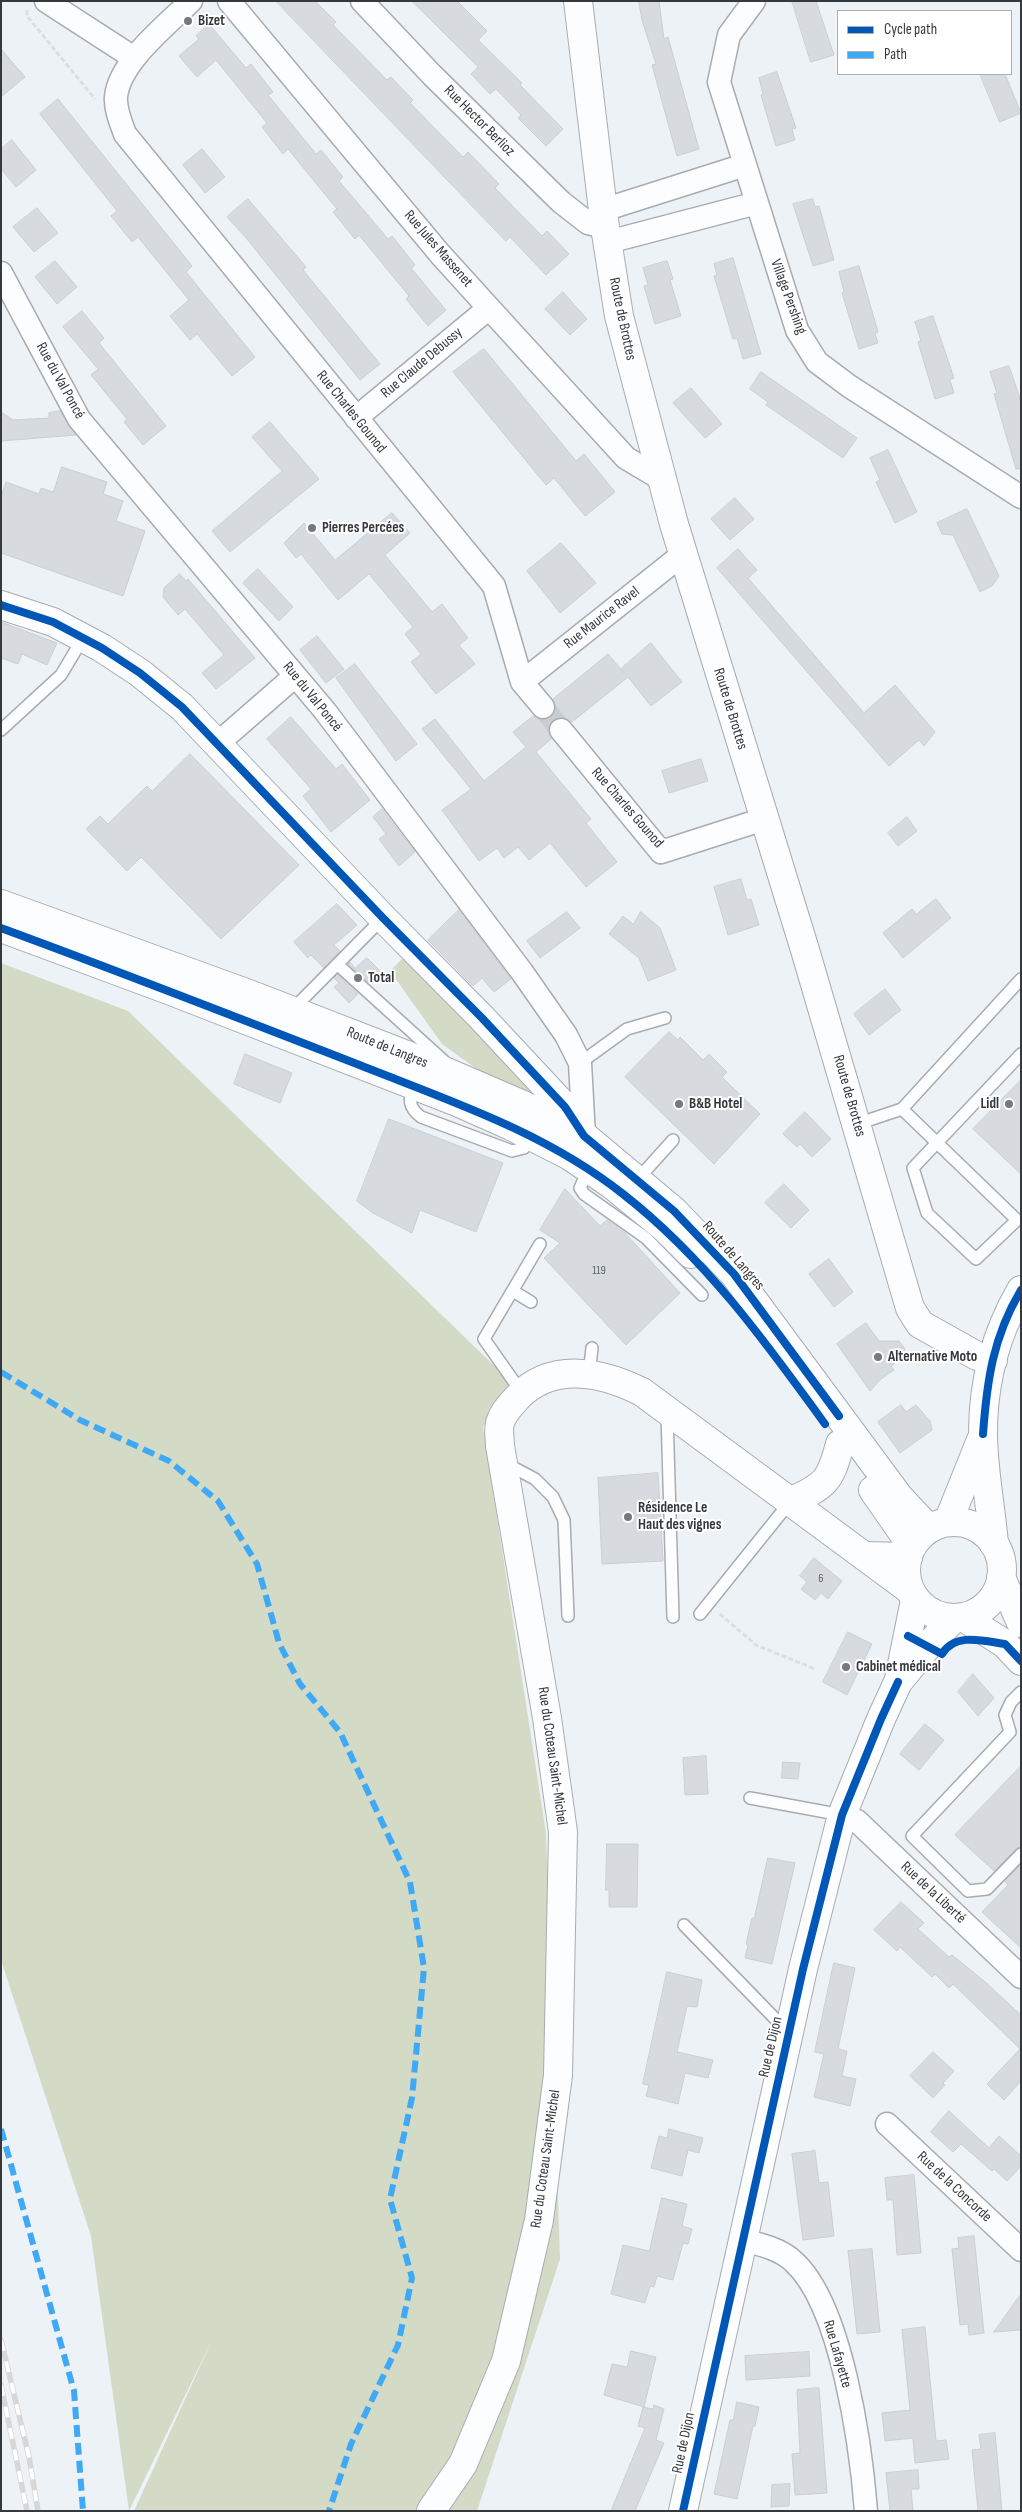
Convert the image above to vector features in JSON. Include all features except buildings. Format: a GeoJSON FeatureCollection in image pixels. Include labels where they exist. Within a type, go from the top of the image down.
{"type":"FeatureCollection","features":[{"type":"Feature","properties":{"kind":"street"},"geometry":{"type":"LineString","coordinates":[[46,1],[134,58],[191,1]]}},
{"type":"Feature","properties":{"kind":"street","name":"Rue Jules Massenet"},"geometry":{"type":"LineString","coordinates":[[229,1],[440,254],[626,458],[663,480]]}},
{"type":"Feature","properties":{"kind":"street","name":"Rue Hector Berlioz"},"geometry":{"type":"LineString","coordinates":[[362,1],[432,75],[561,202],[588,222],[605,226]]}},
{"type":"Feature","properties":{"kind":"street","name":"Route de Brottes"},"geometry":{"type":"LineString","coordinates":[[578,1],[605,226],[619,316],[683,554],[857,1124],[910,1308],[920,1324],[977,1356],[992,1360]]}},
{"type":"Feature","properties":{"kind":"street","name":"Village Pershing"},"geometry":{"type":"LineString","coordinates":[[754,1],[728,35],[719,82],[797,330],[817,362],[849,386],[1021,497]]}},
{"type":"Feature","properties":{"kind":"street","name":"Rue Charles Gounod"},"geometry":{"type":"LineString","coordinates":[[134,58],[122,78],[116,97],[118,113],[125,134],[494,586],[522,682],[543,708]]}},
{"type":"Feature","properties":{"kind":"street"},"geometry":{"type":"LineString","coordinates":[[605,226],[745,165]]}},
{"type":"Feature","properties":{"kind":"street"},"geometry":{"type":"LineString","coordinates":[[605,226],[757,203]]}},
{"type":"Feature","properties":{"kind":"street","name":"Rue du Val Poncé"},"geometry":{"type":"LineString","coordinates":[[1,273],[80,419],[295,676],[381,784],[522,972],[566,1035],[580,1063],[591,1152]]}},
{"type":"Feature","properties":{"kind":"street","name":"Rue Claude Debussy"},"geometry":{"type":"LineString","coordinates":[[356,418],[489,308]]}},
{"type":"Feature","properties":{"kind":"street","name":"Rue Maurice Ravel"},"geometry":{"type":"LineString","coordinates":[[522,682],[683,554]]}},
{"type":"Feature","properties":{"kind":"street"},"geometry":{"type":"LineString","coordinates":[[1,605],[53,622],[83,638],[140,673],[182,707],[566,1107],[591,1152]]}},
{"type":"Feature","properties":{"kind":"street"},"geometry":{"type":"LineString","coordinates":[[217,744],[295,676]]}},
{"type":"Feature","properties":{"kind":"street","name":"Rue Charles Gounod"},"geometry":{"type":"LineString","coordinates":[[561,730],[661,852],[764,819]]}},
{"type":"Feature","properties":{"kind":"street","name":"Route de Langres"},"geometry":{"type":"LineString","coordinates":[[1,904],[291,1011],[417,1074],[461,1091],[521,1104],[591,1152],[631,1186],[674,1211],[734,1274],[899,1497],[924,1539]]}},
{"type":"Feature","properties":{"kind":"street"},"geometry":{"type":"LineString","coordinates":[[1,928],[166,989],[417,1074]]}},
{"type":"Feature","properties":{"kind":"street","name":"Route de Langres"},"geometry":{"type":"LineString","coordinates":[[461,1091],[522,1132],[570,1156],[591,1152]]}},
{"type":"Feature","properties":{"kind":"street","name":"Route de Langres"},"geometry":{"type":"LineString","coordinates":[[631,1186],[666,1229],[716,1282],[840,1444],[924,1539]]}},
{"type":"Feature","properties":{"kind":"street"},"geometry":{"type":"LineString","coordinates":[[994,1544],[983,1434],[987,1382],[992,1360],[1008,1312],[1021,1290]]}},
{"type":"Feature","properties":{"kind":"street","name":"Rue du Coteau Saint-Michel"},"geometry":{"type":"LineString","coordinates":[[430,2511],[463,2464],[506,2361],[539,2220],[558,2075],[563,1832],[546,1709],[503,1463],[500,1423],[522,1393],[547,1377],[565,1373],[591,1361],[621,1382],[642,1392],[864,1556],[912,1595]]}},
{"type":"Feature","properties":{"kind":"street"},"geometry":{"type":"LineString","coordinates":[[983,1434],[962,1491],[924,1539],[906,1578],[912,1595],[933,1614],[958,1618],[1005,1644],[1021,1660]]}},
{"type":"Feature","properties":{"kind":"street"},"geometry":{"type":"LineString","coordinates":[[790,1502],[819,1488],[827,1480],[834,1466],[840,1444]]}},
{"type":"Feature","properties":{"kind":"street"},"geometry":{"type":"LineString","coordinates":[[864,1556],[971,1525],[984,1533],[994,1544],[1000,1557],[1001,1576],[999,1586],[992,1599],[982,1609],[958,1618]]}},
{"type":"Feature","properties":{"kind":"street"},"geometry":{"type":"LineString","coordinates":[[1001,1576],[1021,1623]]}},
{"type":"Feature","properties":{"kind":"street","name":"Rue de Dijon"},"geometry":{"type":"LineString","coordinates":[[898,1682],[912,1595]]}},
{"type":"Feature","properties":{"kind":"street","name":"Rue de Dijon"},"geometry":{"type":"LineString","coordinates":[[683,2511],[789,2033],[842,1815],[898,1682],[927,1647],[958,1618]]}},
{"type":"Feature","properties":{"kind":"street","name":"Rue de la Liberté"},"geometry":{"type":"LineString","coordinates":[[842,1815],[857,1821],[1021,1977]]}},
{"type":"Feature","properties":{"kind":"street","name":"Rue de la Concorde"},"geometry":{"type":"LineString","coordinates":[[887,2124],[1021,2250]]}},
{"type":"Feature","properties":{"kind":"street","name":"Rue Lafayette"},"geometry":{"type":"LineString","coordinates":[[742,2240],[771,2248],[793,2260],[806,2274],[825,2313],[837,2347],[852,2406],[866,2511]]}},
{"type":"Feature","properties":{"kind":"lane"},"geometry":{"type":"LineString","coordinates":[[1,730],[61,675],[83,638]]}},
{"type":"Feature","properties":{"kind":"lane"},"geometry":{"type":"LineString","coordinates":[[1,916],[68,941],[79,941],[89,936]]}},
{"type":"Feature","properties":{"kind":"lane"},"geometry":{"type":"LineString","coordinates":[[291,1011],[383,918]]}},
{"type":"Feature","properties":{"kind":"lane"},"geometry":{"type":"LineString","coordinates":[[338,965],[461,1091]]}},
{"type":"Feature","properties":{"kind":"lane"},"geometry":{"type":"LineString","coordinates":[[857,1124],[902,1109],[1021,979]]}},
{"type":"Feature","properties":{"kind":"lane"},"geometry":{"type":"LineString","coordinates":[[580,1063],[627,1029],[665,1018]]}},
{"type":"Feature","properties":{"kind":"lane"},"geometry":{"type":"LineString","coordinates":[[902,1109],[935,1143],[1016,1220],[976,1260],[927,1213],[914,1168],[935,1143],[1021,1054]]}},
{"type":"Feature","properties":{"kind":"lane"},"geometry":{"type":"LineString","coordinates":[[417,1074],[409,1100],[412,1110],[421,1117],[512,1151],[524,1148],[522,1132]]}},
{"type":"Feature","properties":{"kind":"lane"},"geometry":{"type":"LineString","coordinates":[[631,1186],[673,1140]]}},
{"type":"Feature","properties":{"kind":"lane"},"geometry":{"type":"LineString","coordinates":[[591,1152],[580,1183],[580,1188],[584,1194],[646,1238],[702,1295]]}},
{"type":"Feature","properties":{"kind":"lane"},"geometry":{"type":"LineString","coordinates":[[522,1393],[484,1339],[540,1244]]}},
{"type":"Feature","properties":{"kind":"lane"},"geometry":{"type":"LineString","coordinates":[[513,1291],[530,1302]]}},
{"type":"Feature","properties":{"kind":"lane"},"geometry":{"type":"LineString","coordinates":[[666,1410],[673,1617]]}},
{"type":"Feature","properties":{"kind":"lane"},"geometry":{"type":"LineString","coordinates":[[503,1463],[535,1479],[553,1497],[564,1520],[568,1616]]}},
{"type":"Feature","properties":{"kind":"lane"},"geometry":{"type":"LineString","coordinates":[[704,1609],[790,1502]]}},
{"type":"Feature","properties":{"kind":"lane"},"geometry":{"type":"LineString","coordinates":[[1021,1692],[1011,1702],[1005,1715],[1015,1733],[912,1836],[968,1891],[987,1889],[1021,1854]]}},
{"type":"Feature","properties":{"kind":"lane"},"geometry":{"type":"LineString","coordinates":[[750,1798],[842,1815]]}},
{"type":"Feature","properties":{"kind":"lane"},"geometry":{"type":"LineString","coordinates":[[684,1926],[789,2033]]}},
{"type":"Feature","properties":{"kind":"path"},"geometry":{"type":"LineString","coordinates":[[27,1],[27,16],[97,101]]}},
{"type":"Feature","properties":{"kind":"path"},"geometry":{"type":"LineString","coordinates":[[704,1609],[756,1645],[815,1669]]}},
{"type":"Feature","properties":{"kind":"green space"},"geometry":{"type":"Polygon","coordinates":[[[404,957],[497,1041],[544,1107],[495,1082],[442,1044],[390,971],[404,957]]]}},
{"type":"Feature","properties":{"kind":"green space"},"geometry":{"type":"Polygon","coordinates":[[[1,963],[128,1011],[511,1382],[483,1427],[546,1833],[560,2259],[477,2511],[134,2511],[213,2338],[129,2511],[91,2236],[1,1960],[1,963]]]}},
{"type":"Feature","properties":{"kind":"tunnel"},"geometry":{"type":"LineString","coordinates":[[543,707],[561,730]]}},
{"type":"Feature","properties":{"kind":"railway"},"geometry":{"type":"LineString","coordinates":[[1,2340],[29,2457],[38,2511]]}},
{"type":"Feature","properties":{"kind":"railway"},"geometry":{"type":"LineString","coordinates":[[1,2385],[27,2511]]}},
{"type":"Feature","properties":{"kind":"marked path"},"geometry":{"type":"LineString","coordinates":[[1,1372],[80,1420],[169,1461],[218,1501],[257,1564],[279,1643],[300,1684],[340,1732],[410,1882],[424,1968],[412,2098],[390,2199],[412,2278],[398,2345],[351,2444],[329,2511]]}},
{"type":"Feature","properties":{"kind":"marked path"},"geometry":{"type":"LineString","coordinates":[[1,2129],[74,2391],[83,2511]]}},
{"type":"Feature","properties":{"kind":"cycle path"},"geometry":{"type":"LineString","coordinates":[[1,605],[53,622],[102,648],[140,673],[182,707],[383,918],[482,1018],[565,1107],[584,1136],[674,1211],[734,1274],[839,1416]]}},
{"type":"Feature","properties":{"kind":"cycle path"},"geometry":{"type":"LineString","coordinates":[[1,928],[180,995],[461,1105],[529,1135],[562,1153],[593,1172],[623,1194],[680,1245],[707,1273],[756,1331],[825,1424]]}},
{"type":"Feature","properties":{"kind":"cycle path"},"geometry":{"type":"LineString","coordinates":[[983,1434],[989,1377],[993,1359],[1011,1307],[1021,1290]]}},
{"type":"Feature","properties":{"kind":"cycle path"},"geometry":{"type":"LineString","coordinates":[[908,1636],[942,1654],[948,1647],[962,1640],[979,1640],[1005,1644],[1021,1661]]}},
{"type":"Feature","properties":{"kind":"cycle path"},"geometry":{"type":"LineString","coordinates":[[683,2511],[803,1969],[842,1815],[898,1682]]}},
{"type":"Feature","properties":{"kind":"place","name":"Bizet"},"geometry":{"type":"Point","coordinates":[188,21]}},
{"type":"Feature","properties":{"kind":"place","name":"Pierres Percées"},"geometry":{"type":"Point","coordinates":[312,528]}},
{"type":"Feature","properties":{"kind":"place","name":"Total"},"geometry":{"type":"Point","coordinates":[358,978]}},
{"type":"Feature","properties":{"kind":"place","name":"B&B Hotel"},"geometry":{"type":"Point","coordinates":[679,1104]}},
{"type":"Feature","properties":{"kind":"place","name":"Lidl"},"geometry":{"type":"Point","coordinates":[1009,1104]}},
{"type":"Feature","properties":{"kind":"place","name":"Alternative Moto"},"geometry":{"type":"Point","coordinates":[878,1357]}},
{"type":"Feature","properties":{"kind":"place","name":"Résidence Le Haut des vignes"},"geometry":{"type":"Point","coordinates":[628,1517]}},
{"type":"Feature","properties":{"kind":"place","name":"Cabinet médical"},"geometry":{"type":"Point","coordinates":[846,1667]}}]}
